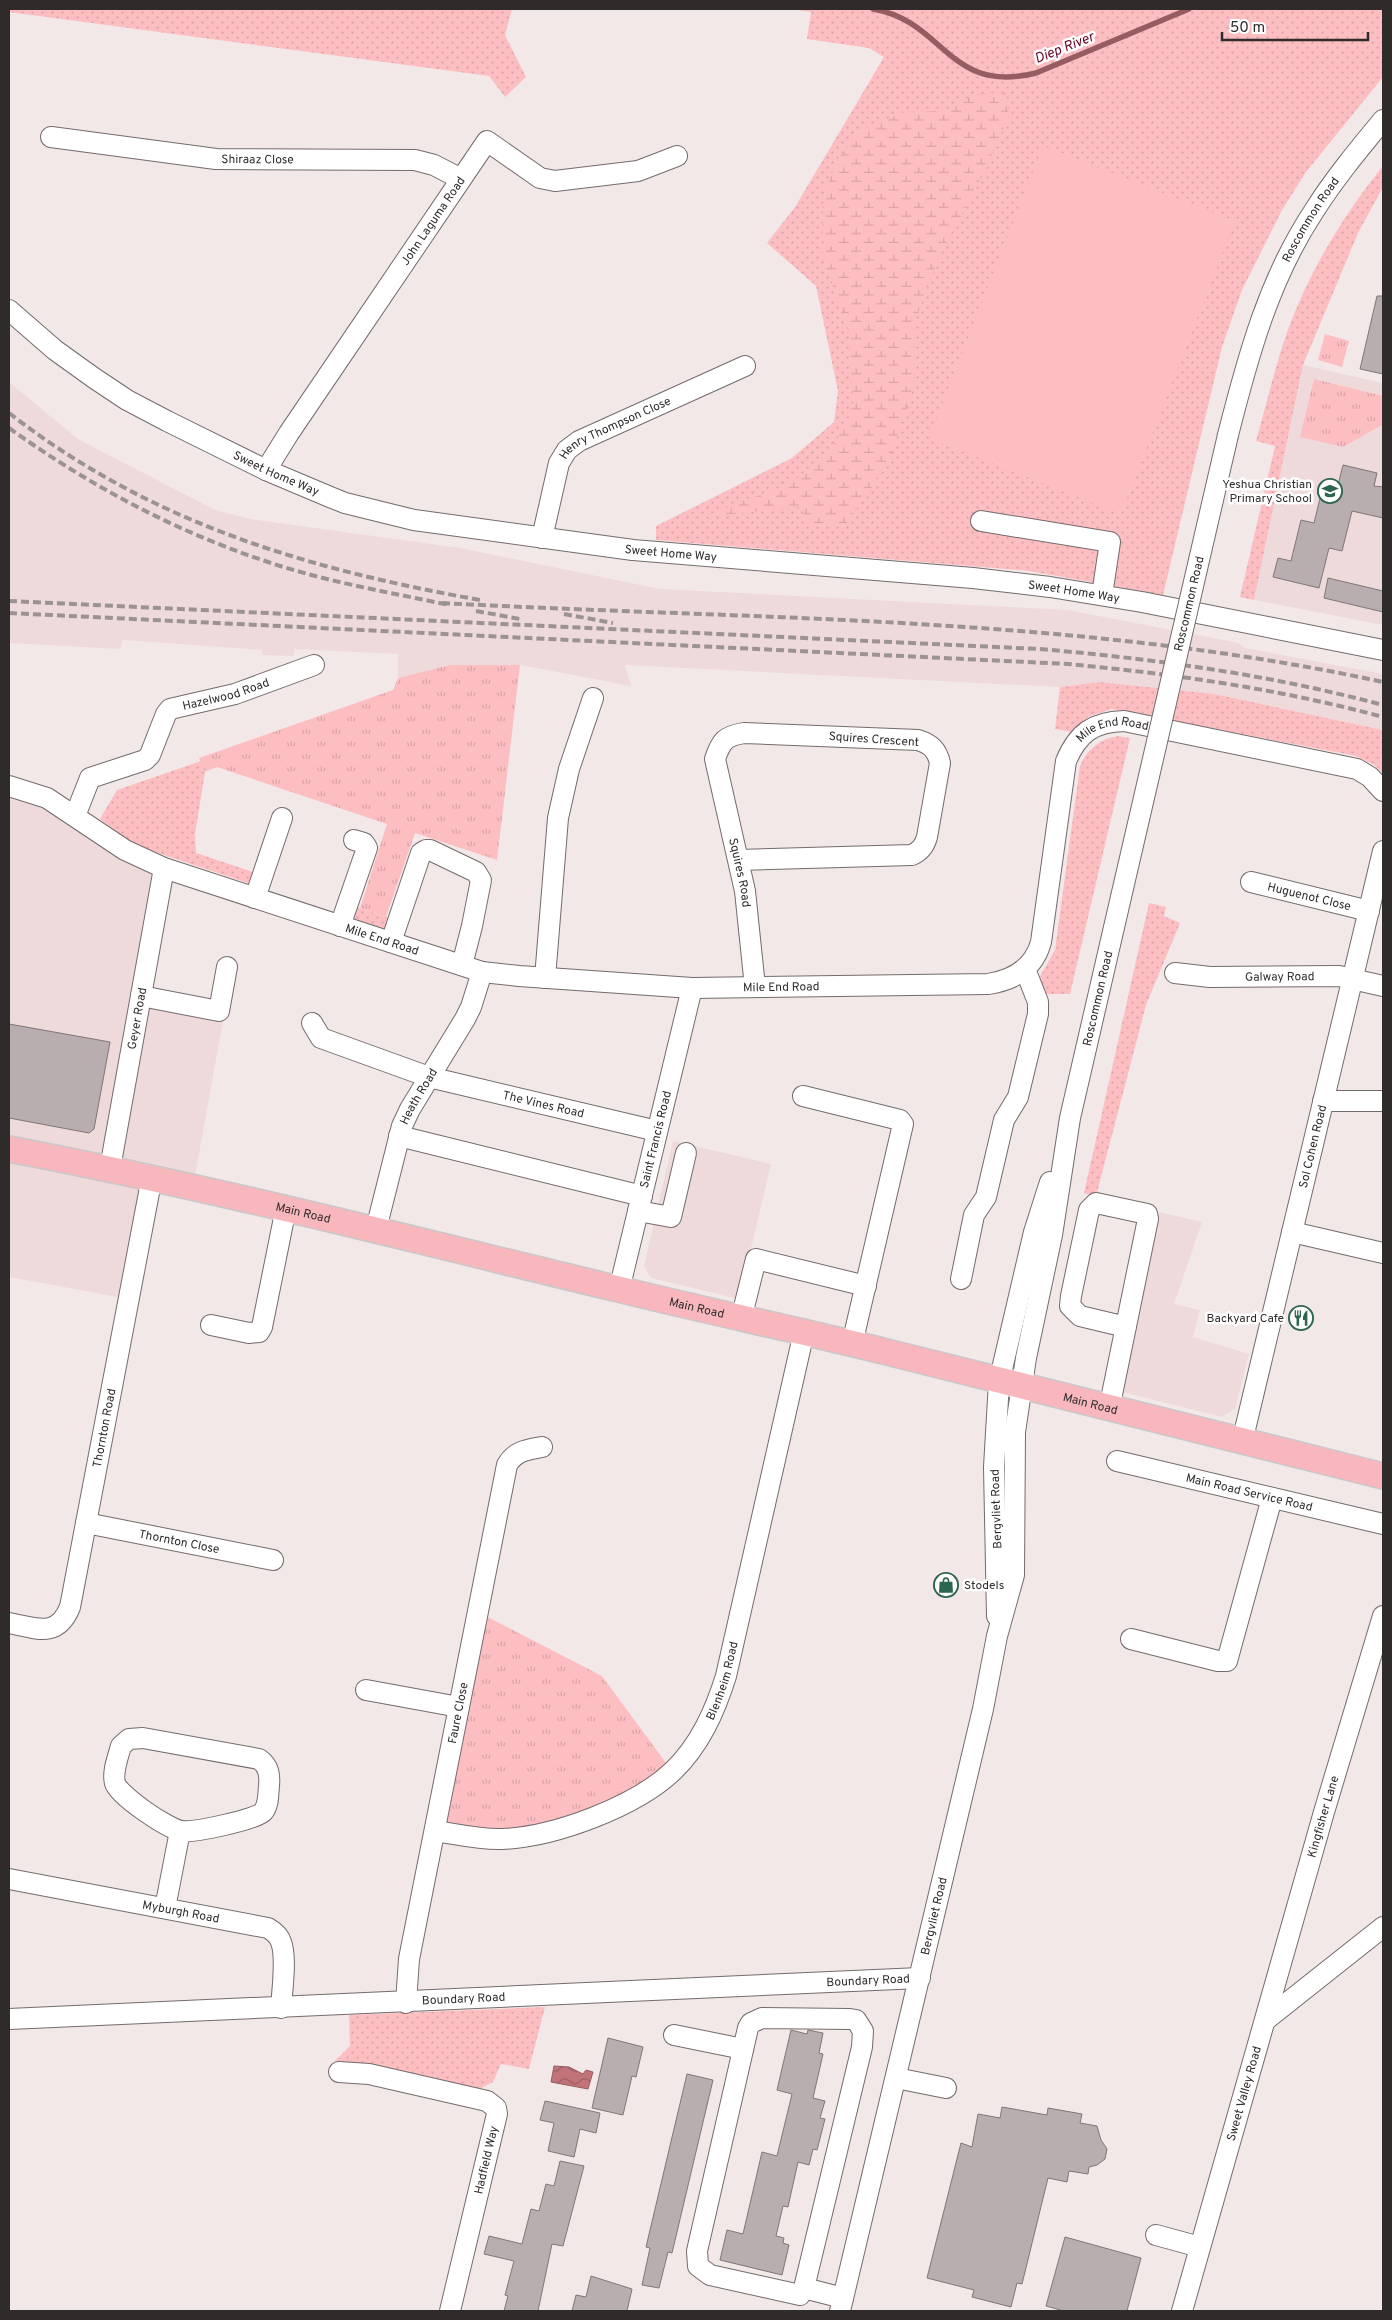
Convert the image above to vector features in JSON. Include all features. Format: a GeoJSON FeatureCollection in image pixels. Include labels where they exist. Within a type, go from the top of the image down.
{"type":"FeatureCollection","features":[{"type":"Feature","properties":{"kind":"main road","name":"Main Road"},"geometry":{"type":"LineString","coordinates":[[9,1149],[110,1168],[376,1229],[619,1290],[804,1332],[1383,1476]]}},
{"type":"Feature","properties":{"kind":"street","name":"Roscommon Road"},"geometry":{"type":"LineString","coordinates":[[1011,1384],[1034,1232],[1070,1118],[1228,435],[1258,328],[1275,283],[1290,252],[1314,211],[1383,120]]}},
{"type":"Feature","properties":{"kind":"street","name":"Shiraaz Close"},"geometry":{"type":"LineString","coordinates":[[51,137],[216,159],[415,160],[434,165],[460,179]]}},
{"type":"Feature","properties":{"kind":"street","name":"John Laguma Road"},"geometry":{"type":"LineString","coordinates":[[266,470],[289,432],[487,141],[540,178],[554,181],[638,171],[677,156]]}},
{"type":"Feature","properties":{"kind":"street","name":"Sweet Home Way"},"geometry":{"type":"LineString","coordinates":[[9,310],[55,350],[127,400],[266,470],[346,503],[380,512],[414,520],[633,550],[973,578],[1102,595],[1383,650]]}},
{"type":"Feature","properties":{"kind":"street","name":"Henry Thompson Close"},"geometry":{"type":"LineString","coordinates":[[542,538],[559,463],[568,450],[579,441],[746,366]]}},
{"type":"Feature","properties":{"kind":"street"},"geometry":{"type":"LineString","coordinates":[[981,521],[1110,542],[1102,595]]}},
{"type":"Feature","properties":{"kind":"street","name":"Hazelwood Road"},"geometry":{"type":"LineString","coordinates":[[75,816],[90,778],[139,763],[150,755],[166,714],[170,709],[236,694],[314,665]]}},
{"type":"Feature","properties":{"kind":"street"},"geometry":{"type":"LineString","coordinates":[[545,978],[558,818],[569,769],[593,698]]}},
{"type":"Feature","properties":{"kind":"street","name":"Mile End Road"},"geometry":{"type":"LineString","coordinates":[[9,786],[47,798],[125,850],[164,868],[482,972],[692,988],[988,984],[1009,979],[1025,969],[1038,953],[1041,942],[1066,762],[1072,748],[1082,735],[1094,726],[1108,722],[1124,721],[1357,769],[1370,777],[1383,791]]}},
{"type":"Feature","properties":{"kind":"street","name":"Squires Crescent"},"geometry":{"type":"LineString","coordinates":[[715,758],[720,744],[731,735],[744,733],[918,740],[927,742],[938,754],[940,763],[927,837],[922,849],[918,852],[912,855],[738,860]]}},
{"type":"Feature","properties":{"kind":"street","name":"Squires Road"},"geometry":{"type":"LineString","coordinates":[[715,758],[745,891],[755,987]]}},
{"type":"Feature","properties":{"kind":"street"},"geometry":{"type":"LineString","coordinates":[[255,898],[282,818]]}},
{"type":"Feature","properties":{"kind":"street"},"geometry":{"type":"LineString","coordinates":[[340,926],[366,848],[364,843],[354,840]]}},
{"type":"Feature","properties":{"kind":"street"},"geometry":{"type":"LineString","coordinates":[[390,942],[421,853],[430,850],[476,872],[481,880],[462,965]]}},
{"type":"Feature","properties":{"kind":"street","name":"Sol Cohen Road"},"geometry":{"type":"LineString","coordinates":[[1242,1442],[1383,851]]}},
{"type":"Feature","properties":{"kind":"street","name":"Geyer Road"},"geometry":{"type":"LineString","coordinates":[[110,1168],[164,868]]}},
{"type":"Feature","properties":{"kind":"street","name":"Huguenot Close"},"geometry":{"type":"LineString","coordinates":[[1251,882],[1369,911]]}},
{"type":"Feature","properties":{"kind":"street"},"geometry":{"type":"LineString","coordinates":[[141,996],[218,1011],[227,967]]}},
{"type":"Feature","properties":{"kind":"street"},"geometry":{"type":"LineString","coordinates":[[961,1279],[974,1215],[986,1197],[1004,1120],[1018,1097],[1038,1014],[1038,1002],[1025,969]]}},
{"type":"Feature","properties":{"kind":"street","name":"Heath Road"},"geometry":{"type":"LineString","coordinates":[[376,1229],[399,1136],[410,1109],[465,1019],[471,1007],[482,972]]}},
{"type":"Feature","properties":{"kind":"street","name":"Galway Road"},"geometry":{"type":"LineString","coordinates":[[1176,973],[1210,977],[1338,976],[1383,986]]}},
{"type":"Feature","properties":{"kind":"street","name":"Saint Francis Road"},"geometry":{"type":"LineString","coordinates":[[619,1290],[692,988]]}},
{"type":"Feature","properties":{"kind":"street","name":"The Vines Road"},"geometry":{"type":"LineString","coordinates":[[312,1023],[321,1038],[429,1077],[657,1131]]}},
{"type":"Feature","properties":{"kind":"street"},"geometry":{"type":"LineString","coordinates":[[803,1096],[900,1120],[903,1124],[852,1344]]}},
{"type":"Feature","properties":{"kind":"street"},"geometry":{"type":"LineString","coordinates":[[1324,1101],[1383,1101]]}},
{"type":"Feature","properties":{"kind":"street"},"geometry":{"type":"LineString","coordinates":[[399,1136],[640,1203],[671,1217],[686,1153]]}},
{"type":"Feature","properties":{"kind":"street","name":"Thornton Road"},"geometry":{"type":"LineString","coordinates":[[9,1622],[41,1629],[51,1629],[59,1625],[70,1607],[152,1178]]}},
{"type":"Feature","properties":{"kind":"street"},"geometry":{"type":"LineString","coordinates":[[1109,1409],[1126,1328],[1148,1216],[1147,1214],[1096,1203],[1089,1210],[1070,1306],[1080,1316],[1126,1328]]}},
{"type":"Feature","properties":{"kind":"street"},"geometry":{"type":"LineString","coordinates":[[211,1325],[248,1333],[259,1332],[262,1328],[286,1208]]}},
{"type":"Feature","properties":{"kind":"street"},"geometry":{"type":"LineString","coordinates":[[1292,1232],[1383,1253]]}},
{"type":"Feature","properties":{"kind":"street"},"geometry":{"type":"LineString","coordinates":[[741,1319],[756,1259],[866,1286]]}},
{"type":"Feature","properties":{"kind":"street","name":"Blenheim Road"},"geometry":{"type":"LineString","coordinates":[[434,1830],[478,1838],[502,1839],[548,1832],[599,1815],[647,1789],[672,1771],[707,1727],[726,1676],[804,1332]]}},
{"type":"Feature","properties":{"kind":"street","name":"Bergvliet Road"},"geometry":{"type":"LineString","coordinates":[[841,2304],[983,1709],[997,1636],[994,1467],[1011,1384]]}},
{"type":"Feature","properties":{"kind":"street","name":"Faure Close"},"geometry":{"type":"LineString","coordinates":[[406,2002],[409,1959],[507,1465],[512,1456],[522,1450],[542,1447]]}},
{"type":"Feature","properties":{"kind":"street","name":"Main Road Service Road"},"geometry":{"type":"LineString","coordinates":[[1117,1461],[1383,1524]]}},
{"type":"Feature","properties":{"kind":"street"},"geometry":{"type":"LineString","coordinates":[[1131,1639],[1218,1662],[1227,1661],[1272,1498]]}},
{"type":"Feature","properties":{"kind":"street","name":"Thornton Close"},"geometry":{"type":"LineString","coordinates":[[86,1524],[272,1560]]}},
{"type":"Feature","properties":{"kind":"street","name":"Kingfisher Lane"},"geometry":{"type":"LineString","coordinates":[[1266,2019],[1324,1812],[1383,1616]]}},
{"type":"Feature","properties":{"kind":"street"},"geometry":{"type":"LineString","coordinates":[[366,1690],[459,1707]]}},
{"type":"Feature","properties":{"kind":"street"},"geometry":{"type":"LineString","coordinates":[[143,1738],[250,1757],[264,1762],[270,1774],[270,1781],[267,1802],[262,1813],[205,1829],[180,1831],[117,1790],[114,1774],[121,1746],[124,1742],[143,1738]]}},
{"type":"Feature","properties":{"kind":"street"},"geometry":{"type":"LineString","coordinates":[[165,1908],[180,1831]]}},
{"type":"Feature","properties":{"kind":"street","name":"Myburgh Road"},"geometry":{"type":"LineString","coordinates":[[9,1880],[257,1924],[268,1928],[276,1934],[281,1942],[283,1952],[281,2008]]}},
{"type":"Feature","properties":{"kind":"street"},"geometry":{"type":"LineString","coordinates":[[1266,2019],[1383,1927]]}},
{"type":"Feature","properties":{"kind":"street","name":"Boundary Road"},"geometry":{"type":"LineString","coordinates":[[9,2019],[920,1978]]}},
{"type":"Feature","properties":{"kind":"street"},"geometry":{"type":"LineString","coordinates":[[762,2018],[850,2019],[856,2020],[863,2031],[862,2047],[804,2288],[803,2294],[798,2295],[710,2275],[698,2266],[697,2251],[748,2028],[752,2022],[762,2018]]}},
{"type":"Feature","properties":{"kind":"street","name":"Sweet Valley Road"},"geometry":{"type":"LineString","coordinates":[[1182,2311],[1266,2019]]}},
{"type":"Feature","properties":{"kind":"street"},"geometry":{"type":"LineString","coordinates":[[674,2035],[743,2050]]}},
{"type":"Feature","properties":{"kind":"street","name":"Hadfield Way"},"geometry":{"type":"LineString","coordinates":[[339,2072],[359,2072],[487,2101],[496,2108],[497,2114],[450,2311]]}},
{"type":"Feature","properties":{"kind":"street"},"geometry":{"type":"LineString","coordinates":[[896,2078],[946,2088]]}},
{"type":"Feature","properties":{"kind":"street"},"geometry":{"type":"LineString","coordinates":[[1156,2235],[1200,2247]]}},
{"type":"Feature","properties":{"kind":"street"},"geometry":{"type":"LineString","coordinates":[[804,2288],[841,2304]]}},
{"type":"Feature","properties":{"kind":"shaded area","name":"Yeshua Christian Primary School"},"geometry":{"type":"Polygon","coordinates":[[[1303,365],[1383,383],[1383,625],[1254,600],[1303,365]]]}},
{"type":"Feature","properties":{"kind":"shaded area"},"geometry":{"type":"Polygon","coordinates":[[[9,382],[78,439],[215,510],[251,519],[460,548],[660,589],[1068,610],[1239,643],[1245,648],[1383,674],[1383,730],[1222,696],[1100,682],[1060,687],[625,665],[631,686],[520,665],[450,665],[398,678],[398,654],[295,649],[293,656],[262,655],[262,650],[123,640],[120,649],[9,643],[9,382]]]}},
{"type":"Feature","properties":{"kind":"shaded area"},"geometry":{"type":"Polygon","coordinates":[[[9,786],[164,868],[139,1005],[223,1021],[193,1187],[153,1178],[129,1299],[9,1277],[9,786]]]}},
{"type":"Feature","properties":{"kind":"shaded area"},"geometry":{"type":"Polygon","coordinates":[[[673,1141],[771,1164],[739,1299],[651,1278],[644,1266],[673,1141]]]}},
{"type":"Feature","properties":{"kind":"shaded area"},"geometry":{"type":"Polygon","coordinates":[[[1159,1212],[1202,1222],[1174,1304],[1200,1310],[1193,1337],[1249,1354],[1235,1409],[1222,1417],[1118,1391],[1159,1212]]]}},
{"type":"Feature","properties":{"kind":"green space"},"geometry":{"type":"Polygon","coordinates":[[[9,9],[512,9],[505,35],[526,77],[505,97],[489,76],[9,12],[9,9]]]}},
{"type":"Feature","properties":{"kind":"green space"},"geometry":{"type":"Polygon","coordinates":[[[790,9],[1383,9],[1383,77],[1306,172],[1282,210],[1242,290],[1222,347],[1163,595],[1029,571],[656,540],[656,526],[792,458],[834,422],[838,391],[816,286],[767,243],[795,207],[884,57],[869,48],[807,39],[811,12],[790,9]]]}},
{"type":"Feature","properties":{"kind":"green space"},"geometry":{"type":"Polygon","coordinates":[[[1006,93],[1009,116],[984,173],[938,259],[914,324],[914,386],[888,464],[844,527],[809,524],[801,507],[702,517],[774,490],[806,473],[836,442],[853,405],[850,335],[822,256],[823,197],[838,158],[863,129],[904,112],[944,111],[976,94],[1006,93]]]}},
{"type":"Feature","properties":{"kind":"green space"},"geometry":{"type":"Polygon","coordinates":[[[1043,146],[1235,221],[1121,514],[929,438],[1043,146]]]}},
{"type":"Feature","properties":{"kind":"green space"},"geometry":{"type":"Polygon","coordinates":[[[1383,166],[1383,187],[1358,233],[1303,365],[1254,600],[1240,597],[1275,446],[1256,441],[1285,338],[1308,282],[1330,241],[1383,166]]]}},
{"type":"Feature","properties":{"kind":"green space"},"geometry":{"type":"Polygon","coordinates":[[[1325,334],[1349,341],[1342,367],[1318,360],[1325,334]]]}},
{"type":"Feature","properties":{"kind":"green space"},"geometry":{"type":"Polygon","coordinates":[[[1314,379],[1383,396],[1382,425],[1343,447],[1300,437],[1314,379]]]}},
{"type":"Feature","properties":{"kind":"green space"},"geometry":{"type":"Polygon","coordinates":[[[450,665],[520,665],[497,860],[415,833],[386,917],[360,908],[387,824],[217,767],[205,772],[199,758],[393,690],[398,678],[450,665]]]}},
{"type":"Feature","properties":{"kind":"green space"},"geometry":{"type":"Polygon","coordinates":[[[1100,682],[1214,694],[1383,730],[1383,773],[1373,764],[1356,756],[1112,709],[1088,717],[1072,732],[1055,729],[1060,687],[1100,682]]]}},
{"type":"Feature","properties":{"kind":"green space"},"geometry":{"type":"Polygon","coordinates":[[[1118,736],[1130,738],[1070,994],[1042,994],[1039,978],[1055,950],[1080,766],[1090,750],[1100,742],[1118,736]]]}},
{"type":"Feature","properties":{"kind":"green space"},"geometry":{"type":"Polygon","coordinates":[[[201,761],[205,772],[195,834],[196,853],[256,873],[248,883],[143,848],[128,840],[100,819],[117,790],[201,761]]]}},
{"type":"Feature","properties":{"kind":"green space"},"geometry":{"type":"Polygon","coordinates":[[[1149,903],[1166,907],[1164,916],[1180,923],[1146,1005],[1096,1196],[1084,1193],[1149,903]]]}},
{"type":"Feature","properties":{"kind":"green space"},"geometry":{"type":"Polygon","coordinates":[[[353,906],[395,920],[389,930],[353,918],[353,906]]]}},
{"type":"Feature","properties":{"kind":"green space"},"geometry":{"type":"Polygon","coordinates":[[[478,1612],[602,1676],[672,1771],[548,1832],[435,1831],[478,1612]]]}},
{"type":"Feature","properties":{"kind":"green space"},"geometry":{"type":"Polygon","coordinates":[[[545,2007],[529,2069],[501,2064],[493,2082],[479,2089],[370,2065],[332,2064],[350,2046],[349,2015],[545,2007]]]}},
{"type":"Feature","properties":{"kind":"water"},"geometry":{"type":"Polygon","coordinates":[[[554,2066],[569,2067],[583,2074],[586,2070],[593,2072],[588,2089],[551,2082],[554,2066]]]}},
{"type":"Feature","properties":{"kind":"building"},"geometry":{"type":"Polygon","coordinates":[[[1377,296],[1383,296],[1383,374],[1360,369],[1377,296]]]}},
{"type":"Feature","properties":{"kind":"building"},"geometry":{"type":"Polygon","coordinates":[[[1343,465],[1377,473],[1374,486],[1383,487],[1383,518],[1352,511],[1342,551],[1329,548],[1319,588],[1273,577],[1278,558],[1291,561],[1301,520],[1314,523],[1324,482],[1338,485],[1343,465]]]}},
{"type":"Feature","properties":{"kind":"building"},"geometry":{"type":"Polygon","coordinates":[[[1328,578],[1383,591],[1383,612],[1324,598],[1328,578]]]}},
{"type":"Feature","properties":{"kind":"building"},"geometry":{"type":"Polygon","coordinates":[[[9,1024],[110,1042],[94,1129],[89,1133],[9,1118],[9,1024]]]}},
{"type":"Feature","properties":{"kind":"building"},"geometry":{"type":"Polygon","coordinates":[[[791,2030],[807,2034],[808,2030],[823,2033],[819,2053],[823,2054],[813,2098],[825,2101],[820,2118],[825,2119],[817,2150],[813,2149],[809,2165],[798,2162],[788,2207],[783,2206],[776,2236],[784,2238],[783,2243],[789,2245],[782,2275],[720,2260],[727,2230],[743,2234],[762,2152],[777,2156],[792,2094],[777,2090],[791,2030]]]}},
{"type":"Feature","properties":{"kind":"building"},"geometry":{"type":"Polygon","coordinates":[[[608,2038],[643,2047],[636,2077],[632,2076],[623,2115],[592,2108],[608,2038]]]}},
{"type":"Feature","properties":{"kind":"building"},"geometry":{"type":"Polygon","coordinates":[[[687,2074],[713,2080],[672,2253],[668,2252],[659,2288],[642,2285],[650,2248],[646,2247],[687,2074]]]}},
{"type":"Feature","properties":{"kind":"building"},"geometry":{"type":"Polygon","coordinates":[[[545,2101],[600,2113],[596,2133],[580,2129],[574,2157],[548,2151],[554,2123],[540,2120],[545,2101]]]}},
{"type":"Feature","properties":{"kind":"building"},"geometry":{"type":"Polygon","coordinates":[[[1002,2107],[1047,2115],[1048,2108],[1082,2114],[1080,2123],[1097,2126],[1101,2140],[1107,2149],[1105,2159],[1097,2165],[1089,2167],[1088,2174],[1069,2171],[1067,2182],[1048,2178],[1022,2284],[1017,2283],[1011,2307],[972,2297],[974,2290],[927,2278],[961,2143],[972,2147],[978,2114],[1000,2118],[1002,2107]]]}},
{"type":"Feature","properties":{"kind":"building"},"geometry":{"type":"Polygon","coordinates":[[[560,2161],[584,2166],[563,2246],[552,2244],[538,2311],[504,2311],[508,2296],[505,2295],[514,2261],[484,2254],[489,2236],[522,2244],[531,2209],[539,2211],[546,2184],[554,2186],[560,2161]]]}},
{"type":"Feature","properties":{"kind":"building"},"geometry":{"type":"Polygon","coordinates":[[[1065,2237],[1141,2258],[1127,2311],[1064,2311],[1046,2306],[1065,2237]]]}},
{"type":"Feature","properties":{"kind":"building"},"geometry":{"type":"Polygon","coordinates":[[[591,2276],[632,2289],[627,2311],[572,2311],[576,2295],[586,2297],[591,2276]]]}},
{"type":"Feature","properties":{"kind":"waterway","name":"Diep River"},"geometry":{"type":"LineString","coordinates":[[873,9],[897,16],[916,27],[965,66],[984,74],[1007,77],[1036,73],[1189,9]]}},
{"type":"Feature","properties":{"kind":"railway"},"geometry":{"type":"LineString","coordinates":[[9,413],[63,451],[118,484],[175,512],[232,536],[292,556],[353,573],[416,588],[480,600]]}},
{"type":"Feature","properties":{"kind":"railway"},"geometry":{"type":"LineString","coordinates":[[9,428],[70,469],[133,505],[233,550],[313,575],[449,605]]}},
{"type":"Feature","properties":{"kind":"railway"},"geometry":{"type":"LineString","coordinates":[[9,601],[1040,649],[1170,663],[1256,677],[1341,694],[1383,705]]}},
{"type":"Feature","properties":{"kind":"railway"},"geometry":{"type":"LineString","coordinates":[[442,603],[796,618],[1032,632],[1150,644],[1267,660],[1383,682]]}},
{"type":"Feature","properties":{"kind":"railway"},"geometry":{"type":"LineString","coordinates":[[476,611],[520,619]]}},
{"type":"Feature","properties":{"kind":"railway"},"geometry":{"type":"LineString","coordinates":[[9,613],[1068,664],[1227,684],[1305,698],[1383,717]]}},
{"type":"Feature","properties":{"kind":"railway"},"geometry":{"type":"LineString","coordinates":[[564,614],[613,623]]}},
{"type":"Feature","properties":{"kind":"place","name":"Yeshua Christian Primary School"},"geometry":{"type":"Point","coordinates":[1330,491]}},
{"type":"Feature","properties":{"kind":"place","name":"Backyard Cafe"},"geometry":{"type":"Point","coordinates":[1301,1318]}},
{"type":"Feature","properties":{"kind":"place","name":"Stodels"},"geometry":{"type":"Point","coordinates":[946,1585]}}]}
